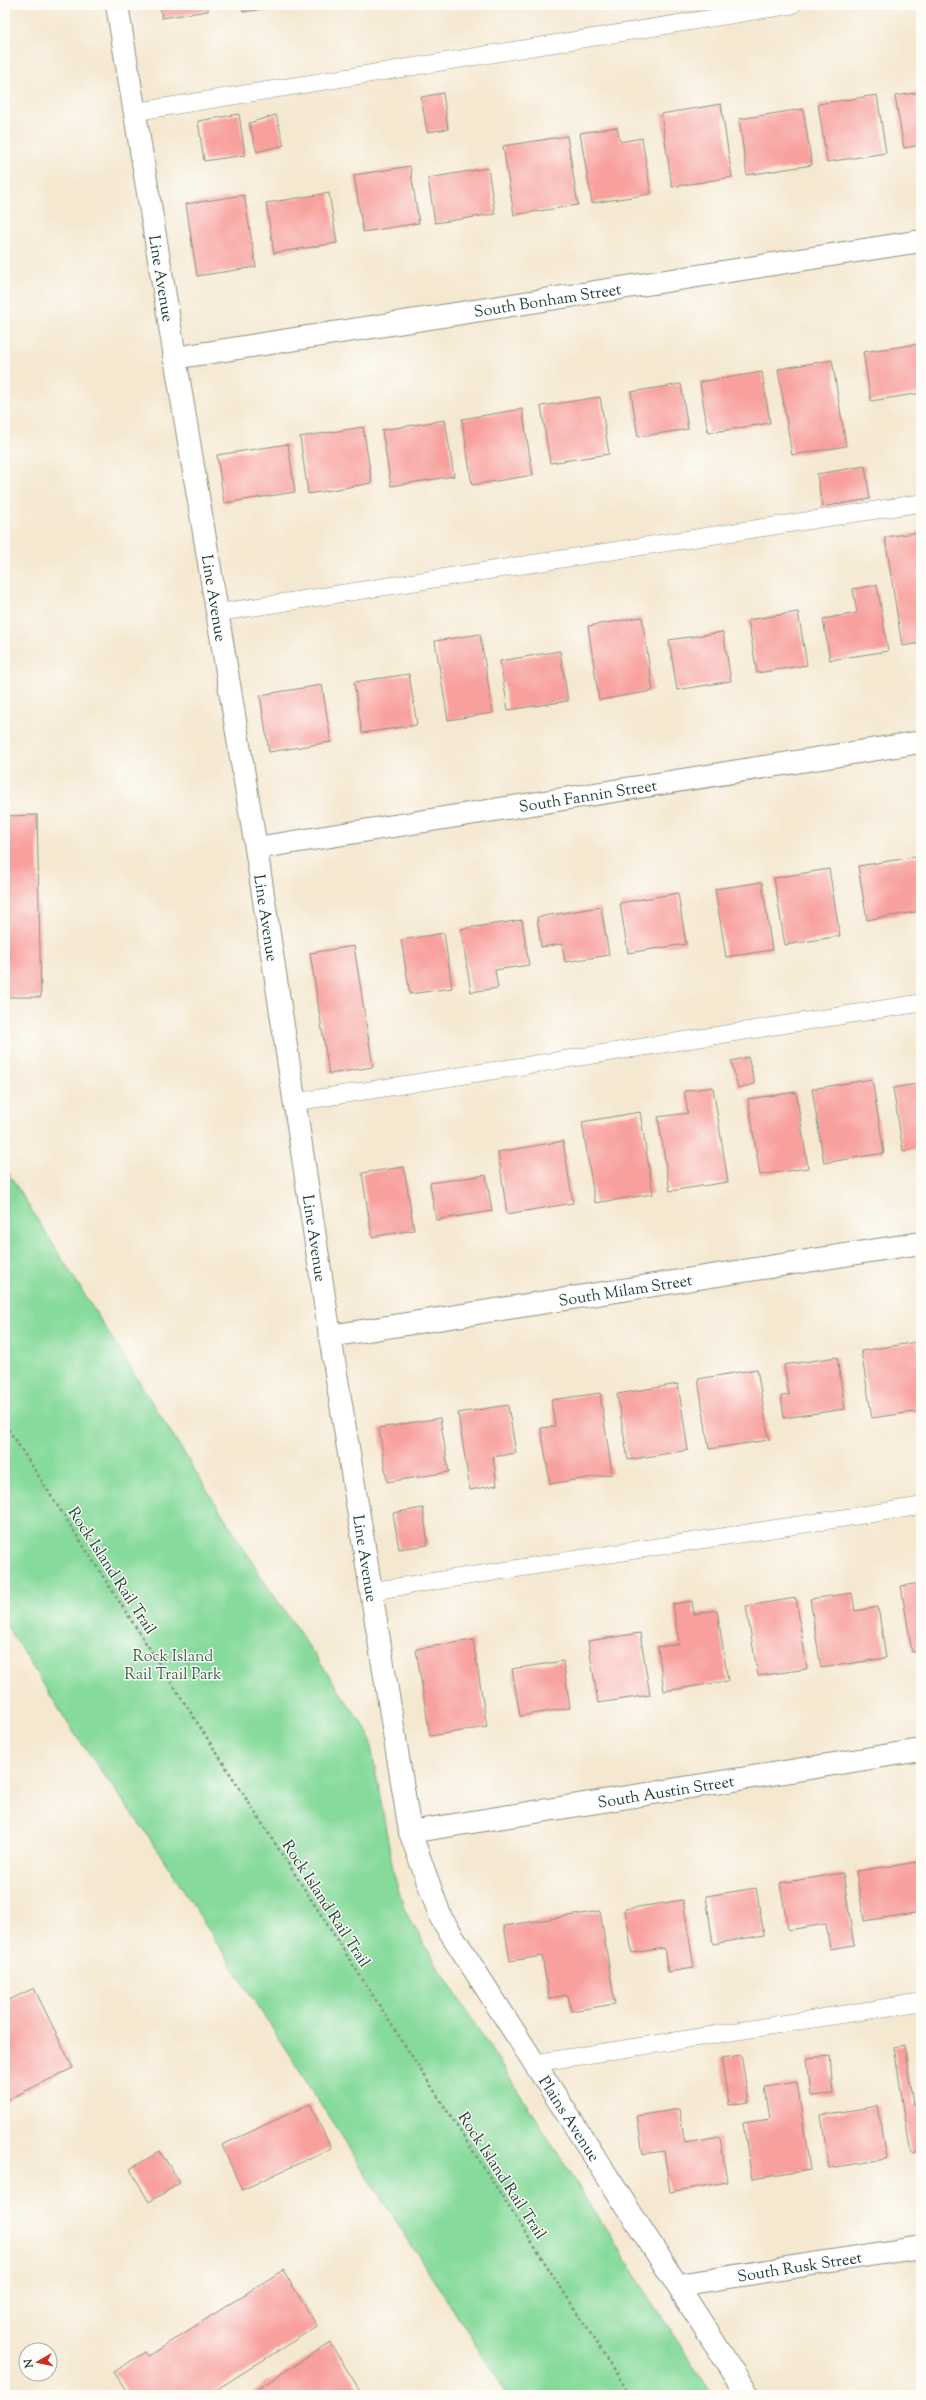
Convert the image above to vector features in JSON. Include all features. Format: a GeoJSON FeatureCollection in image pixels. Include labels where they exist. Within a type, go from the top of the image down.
{"type":"FeatureCollection","features":[{"type":"Feature","properties":{"kind":"street","name":"Line Avenue"},"geometry":{"type":"LineString","coordinates":[[117,5],[216,613],[256,848],[330,1336],[410,1832]]}},
{"type":"Feature","properties":{"kind":"street","name":"South Bonham Street"},"geometry":{"type":"LineString","coordinates":[[174,358],[921,241]]}},
{"type":"Feature","properties":{"kind":"street","name":"South Fannin Street"},"geometry":{"type":"LineString","coordinates":[[256,848],[921,742]]}},
{"type":"Feature","properties":{"kind":"street","name":"South Milam Street"},"geometry":{"type":"LineString","coordinates":[[330,1336],[921,1243]]}},
{"type":"Feature","properties":{"kind":"street","name":"South Austin Street"},"geometry":{"type":"LineString","coordinates":[[410,1832],[921,1750]]}},
{"type":"Feature","properties":{"kind":"street","name":"Plains Avenue"},"geometry":{"type":"LineString","coordinates":[[410,1832],[441,1918],[748,2395]]}},
{"type":"Feature","properties":{"kind":"street","name":"South Rusk Street"},"geometry":{"type":"LineString","coordinates":[[678,2285],[921,2247]]}},
{"type":"Feature","properties":{"kind":"lane"},"geometry":{"type":"LineString","coordinates":[[134,112],[792,5]]}},
{"type":"Feature","properties":{"kind":"lane"},"geometry":{"type":"LineString","coordinates":[[216,613],[921,503]]}},
{"type":"Feature","properties":{"kind":"lane"},"geometry":{"type":"LineString","coordinates":[[294,1102],[921,1002]]}},
{"type":"Feature","properties":{"kind":"lane"},"geometry":{"type":"LineString","coordinates":[[371,1590],[921,1506]]}},
{"type":"Feature","properties":{"kind":"lane"},"geometry":{"type":"LineString","coordinates":[[535,2063],[921,2002]]}},
{"type":"Feature","properties":{"kind":"path","name":"Rock Island Rail Trail"},"geometry":{"type":"LineString","coordinates":[[5,1424],[630,2395]]}},
{"type":"Feature","properties":{"kind":"green space","name":"Rock Island Rail Trail Park"},"geometry":{"type":"Polygon","coordinates":[[[5,1168],[268,1587],[369,1734],[394,1875],[404,1908],[427,1949],[712,2395],[508,2395],[151,1840],[74,1733],[5,1623],[5,1168]]]}},
{"type":"Feature","properties":{"kind":"building"},"geometry":{"type":"Polygon","coordinates":[[[160,5],[208,5],[208,11],[162,18],[160,5]]]}},
{"type":"Feature","properties":{"kind":"building"},"geometry":{"type":"Polygon","coordinates":[[[242,5],[283,5],[283,6],[243,12],[242,5]]]}},
{"type":"Feature","properties":{"kind":"building"},"geometry":{"type":"Polygon","coordinates":[[[921,92],[921,145],[904,148],[895,96],[921,92]]]}},
{"type":"Feature","properties":{"kind":"building"},"geometry":{"type":"Polygon","coordinates":[[[443,93],[448,129],[427,132],[421,97],[443,93]]]}},
{"type":"Feature","properties":{"kind":"building"},"geometry":{"type":"Polygon","coordinates":[[[877,95],[886,153],[827,162],[818,104],[877,95]]]}},
{"type":"Feature","properties":{"kind":"building"},"geometry":{"type":"Polygon","coordinates":[[[721,104],[732,177],[672,187],[661,114],[721,104]]]}},
{"type":"Feature","properties":{"kind":"building"},"geometry":{"type":"Polygon","coordinates":[[[803,109],[812,165],[747,175],[739,119],[803,109]]]}},
{"type":"Feature","properties":{"kind":"building"},"geometry":{"type":"Polygon","coordinates":[[[239,114],[245,155],[204,161],[198,121],[239,114]]]}},
{"type":"Feature","properties":{"kind":"building"},"geometry":{"type":"Polygon","coordinates":[[[276,115],[284,145],[257,152],[249,123],[276,115]]]}},
{"type":"Feature","properties":{"kind":"building"},"geometry":{"type":"Polygon","coordinates":[[[617,127],[620,142],[642,138],[651,194],[592,203],[580,133],[617,127]]]}},
{"type":"Feature","properties":{"kind":"building"},"geometry":{"type":"Polygon","coordinates":[[[567,136],[578,205],[514,215],[503,146],[567,136]]]}},
{"type":"Feature","properties":{"kind":"building"},"geometry":{"type":"Polygon","coordinates":[[[410,166],[419,223],[363,232],[354,175],[410,166]]]}},
{"type":"Feature","properties":{"kind":"building"},"geometry":{"type":"Polygon","coordinates":[[[488,168],[495,214],[435,223],[428,178],[488,168]]]}},
{"type":"Feature","properties":{"kind":"building"},"geometry":{"type":"Polygon","coordinates":[[[329,193],[337,243],[274,253],[266,203],[329,193]]]}},
{"type":"Feature","properties":{"kind":"building"},"geometry":{"type":"Polygon","coordinates":[[[244,195],[256,267],[197,276],[186,204],[244,195]]]}},
{"type":"Feature","properties":{"kind":"building"},"geometry":{"type":"Polygon","coordinates":[[[919,344],[921,393],[871,401],[863,352],[919,344]]]}},
{"type":"Feature","properties":{"kind":"building"},"geometry":{"type":"Polygon","coordinates":[[[832,360],[846,446],[792,455],[778,369],[832,360]]]}},
{"type":"Feature","properties":{"kind":"building"},"geometry":{"type":"Polygon","coordinates":[[[762,372],[770,423],[708,433],[700,382],[762,372]]]}},
{"type":"Feature","properties":{"kind":"building"},"geometry":{"type":"Polygon","coordinates":[[[681,384],[688,429],[638,437],[631,392],[681,384]]]}},
{"type":"Feature","properties":{"kind":"building"},"geometry":{"type":"Polygon","coordinates":[[[600,397],[609,454],[550,463],[541,406],[600,397]]]}},
{"type":"Feature","properties":{"kind":"building"},"geometry":{"type":"Polygon","coordinates":[[[522,409],[533,475],[472,485],[462,419],[522,409]]]}},
{"type":"Feature","properties":{"kind":"building"},"geometry":{"type":"Polygon","coordinates":[[[445,420],[454,476],[391,486],[382,430],[445,420]]]}},
{"type":"Feature","properties":{"kind":"building"},"geometry":{"type":"Polygon","coordinates":[[[363,427],[372,483],[308,494],[300,437],[363,427]]]}},
{"type":"Feature","properties":{"kind":"building"},"geometry":{"type":"Polygon","coordinates":[[[288,444],[295,492],[224,503],[217,455],[288,444]]]}},
{"type":"Feature","properties":{"kind":"building"},"geometry":{"type":"Polygon","coordinates":[[[865,466],[870,499],[822,507],[817,474],[865,466]]]}},
{"type":"Feature","properties":{"kind":"building"},"geometry":{"type":"Polygon","coordinates":[[[921,532],[921,643],[902,646],[885,537],[921,532]]]}},
{"type":"Feature","properties":{"kind":"building"},"geometry":{"type":"Polygon","coordinates":[[[877,585],[888,651],[830,660],[823,619],[857,613],[853,589],[877,585]]]}},
{"type":"Feature","properties":{"kind":"building"},"geometry":{"type":"Polygon","coordinates":[[[798,612],[807,665],[757,673],[748,620],[798,612]]]}},
{"type":"Feature","properties":{"kind":"building"},"geometry":{"type":"Polygon","coordinates":[[[642,617],[653,691],[599,700],[588,626],[642,617]]]}},
{"type":"Feature","properties":{"kind":"building"},"geometry":{"type":"Polygon","coordinates":[[[723,632],[731,681],[677,690],[669,640],[723,632]]]}},
{"type":"Feature","properties":{"kind":"building"},"geometry":{"type":"Polygon","coordinates":[[[480,634],[493,713],[448,720],[435,641],[480,634]]]}},
{"type":"Feature","properties":{"kind":"building"},"geometry":{"type":"Polygon","coordinates":[[[560,651],[568,701],[508,710],[500,661],[560,651]]]}},
{"type":"Feature","properties":{"kind":"building"},"geometry":{"type":"Polygon","coordinates":[[[409,674],[417,725],[362,733],[354,682],[409,674]]]}},
{"type":"Feature","properties":{"kind":"building"},"geometry":{"type":"Polygon","coordinates":[[[322,685],[331,742],[269,752],[260,695],[322,685]]]}},
{"type":"Feature","properties":{"kind":"building"},"geometry":{"type":"Polygon","coordinates":[[[37,815],[41,997],[5,997],[5,816],[37,815]]]}},
{"type":"Feature","properties":{"kind":"building"},"geometry":{"type":"Polygon","coordinates":[[[920,856],[921,911],[867,920],[858,866],[920,856]]]}},
{"type":"Feature","properties":{"kind":"building"},"geometry":{"type":"Polygon","coordinates":[[[829,869],[840,936],[785,945],[774,878],[829,869]]]}},
{"type":"Feature","properties":{"kind":"building"},"geometry":{"type":"Polygon","coordinates":[[[762,882],[772,950],[726,957],[715,889],[762,882]]]}},
{"type":"Feature","properties":{"kind":"building"},"geometry":{"type":"Polygon","coordinates":[[[678,893],[686,944],[628,953],[620,903],[678,893]]]}},
{"type":"Feature","properties":{"kind":"building"},"geometry":{"type":"Polygon","coordinates":[[[601,907],[609,955],[565,962],[562,944],[541,947],[537,917],[601,907]]]}},
{"type":"Feature","properties":{"kind":"building"},"geometry":{"type":"Polygon","coordinates":[[[522,920],[529,965],[495,970],[498,988],[471,992],[461,929],[522,920]]]}},
{"type":"Feature","properties":{"kind":"building"},"geometry":{"type":"Polygon","coordinates":[[[444,933],[452,988],[410,994],[401,940],[444,933]]]}},
{"type":"Feature","properties":{"kind":"building"},"geometry":{"type":"Polygon","coordinates":[[[354,946],[373,1067],[329,1074],[310,953],[354,946]]]}},
{"type":"Feature","properties":{"kind":"building"},"geometry":{"type":"Polygon","coordinates":[[[748,1057],[755,1084],[738,1088],[731,1061],[748,1057]]]}},
{"type":"Feature","properties":{"kind":"building"},"geometry":{"type":"Polygon","coordinates":[[[872,1079],[884,1153],[824,1163],[812,1089],[872,1079]]]}},
{"type":"Feature","properties":{"kind":"building"},"geometry":{"type":"Polygon","coordinates":[[[921,1083],[921,1148],[903,1151],[893,1088],[921,1083]]]}},
{"type":"Feature","properties":{"kind":"building"},"geometry":{"type":"Polygon","coordinates":[[[713,1087],[728,1182],[670,1191],[658,1117],[688,1113],[684,1091],[713,1087]]]}},
{"type":"Feature","properties":{"kind":"building"},"geometry":{"type":"Polygon","coordinates":[[[796,1092],[808,1168],[760,1175],[748,1099],[796,1092]]]}},
{"type":"Feature","properties":{"kind":"building"},"geometry":{"type":"Polygon","coordinates":[[[640,1112],[653,1194],[595,1203],[582,1122],[640,1112]]]}},
{"type":"Feature","properties":{"kind":"building"},"geometry":{"type":"Polygon","coordinates":[[[563,1141],[573,1203],[507,1214],[498,1152],[563,1141]]]}},
{"type":"Feature","properties":{"kind":"building"},"geometry":{"type":"Polygon","coordinates":[[[404,1167],[414,1230],[372,1237],[362,1173],[404,1167]]]}},
{"type":"Feature","properties":{"kind":"building"},"geometry":{"type":"Polygon","coordinates":[[[486,1175],[492,1211],[436,1220],[430,1183],[486,1175]]]}},
{"type":"Feature","properties":{"kind":"building"},"geometry":{"type":"Polygon","coordinates":[[[917,1342],[921,1367],[921,1411],[872,1418],[861,1351],[917,1342]]]}},
{"type":"Feature","properties":{"kind":"building"},"geometry":{"type":"Polygon","coordinates":[[[837,1357],[845,1409],[784,1418],[781,1396],[789,1395],[784,1365],[837,1357]]]}},
{"type":"Feature","properties":{"kind":"building"},"geometry":{"type":"Polygon","coordinates":[[[757,1369],[769,1440],[709,1449],[698,1379],[757,1369]]]}},
{"type":"Feature","properties":{"kind":"building"},"geometry":{"type":"Polygon","coordinates":[[[678,1384],[688,1450],[628,1460],[617,1394],[678,1384]]]}},
{"type":"Feature","properties":{"kind":"building"},"geometry":{"type":"Polygon","coordinates":[[[600,1393],[612,1474],[550,1484],[541,1428],[555,1426],[551,1400],[600,1393]]]}},
{"type":"Feature","properties":{"kind":"building"},"geometry":{"type":"Polygon","coordinates":[[[508,1405],[516,1453],[493,1457],[497,1485],[470,1490],[458,1413],[508,1405]]]}},
{"type":"Feature","properties":{"kind":"building"},"geometry":{"type":"Polygon","coordinates":[[[440,1418],[449,1472],[387,1482],[379,1428],[440,1418]]]}},
{"type":"Feature","properties":{"kind":"building"},"geometry":{"type":"Polygon","coordinates":[[[423,1508],[428,1545],[399,1549],[393,1513],[423,1508]]]}},
{"type":"Feature","properties":{"kind":"building"},"geometry":{"type":"Polygon","coordinates":[[[921,1583],[921,1651],[912,1652],[901,1586],[921,1583]]]}},
{"type":"Feature","properties":{"kind":"building"},"geometry":{"type":"Polygon","coordinates":[[[852,1593],[855,1611],[878,1607],[886,1658],[821,1668],[810,1599],[852,1593]]]}},
{"type":"Feature","properties":{"kind":"building"},"geometry":{"type":"Polygon","coordinates":[[[796,1598],[807,1669],[758,1676],[746,1606],[796,1598]]]}},
{"type":"Feature","properties":{"kind":"building"},"geometry":{"type":"Polygon","coordinates":[[[692,1601],[694,1614],[717,1610],[728,1681],[664,1691],[658,1647],[679,1644],[673,1604],[692,1601]]]}},
{"type":"Feature","properties":{"kind":"building"},"geometry":{"type":"Polygon","coordinates":[[[640,1633],[650,1695],[598,1703],[588,1641],[640,1633]]]}},
{"type":"Feature","properties":{"kind":"building"},"geometry":{"type":"Polygon","coordinates":[[[473,1640],[487,1727],[430,1736],[416,1649],[473,1640]]]}},
{"type":"Feature","properties":{"kind":"building"},"geometry":{"type":"Polygon","coordinates":[[[563,1661],[570,1708],[520,1716],[512,1669],[563,1661]]]}},
{"type":"Feature","properties":{"kind":"building"},"geometry":{"type":"Polygon","coordinates":[[[918,1862],[921,1881],[921,1912],[864,1921],[856,1871],[918,1862]]]}},
{"type":"Feature","properties":{"kind":"building"},"geometry":{"type":"Polygon","coordinates":[[[843,1873],[854,1945],[830,1949],[826,1924],[788,1930],[780,1883],[843,1873]]]}},
{"type":"Feature","properties":{"kind":"building"},"geometry":{"type":"Polygon","coordinates":[[[756,1888],[764,1935],[713,1944],[706,1896],[756,1888]]]}},
{"type":"Feature","properties":{"kind":"building"},"geometry":{"type":"Polygon","coordinates":[[[683,1900],[694,1968],[668,1972],[664,1948],[632,1953],[625,1909],[683,1900]]]}},
{"type":"Feature","properties":{"kind":"building"},"geometry":{"type":"Polygon","coordinates":[[[600,1911],[615,2004],[571,2011],[568,1995],[549,1998],[542,1956],[510,1961],[504,1926],[600,1911]]]}},
{"type":"Feature","properties":{"kind":"building"},"geometry":{"type":"Polygon","coordinates":[[[34,1988],[73,2068],[5,2101],[5,2002],[34,1988]]]}},
{"type":"Feature","properties":{"kind":"building"},"geometry":{"type":"Polygon","coordinates":[[[904,2045],[913,2104],[921,2103],[921,2152],[911,2154],[894,2047],[904,2045]]]}},
{"type":"Feature","properties":{"kind":"building"},"geometry":{"type":"Polygon","coordinates":[[[741,2055],[749,2102],[729,2105],[721,2058],[741,2055]]]}},
{"type":"Feature","properties":{"kind":"building"},"geometry":{"type":"Polygon","coordinates":[[[830,2056],[833,2094],[811,2096],[807,2058],[830,2056]]]}},
{"type":"Feature","properties":{"kind":"building"},"geometry":{"type":"Polygon","coordinates":[[[797,2082],[810,2170],[752,2179],[743,2123],[770,2119],[765,2087],[797,2082]]]}},
{"type":"Feature","properties":{"kind":"building"},"geometry":{"type":"Polygon","coordinates":[[[310,2104],[331,2148],[242,2190],[222,2145],[310,2104]]]}},
{"type":"Feature","properties":{"kind":"building"},"geometry":{"type":"Polygon","coordinates":[[[878,2106],[886,2159],[829,2168],[821,2115],[878,2106]]]}},
{"type":"Feature","properties":{"kind":"building"},"geometry":{"type":"Polygon","coordinates":[[[679,2109],[685,2143],[720,2137],[727,2182],[670,2192],[664,2151],[643,2154],[637,2116],[679,2109]]]}},
{"type":"Feature","properties":{"kind":"building"},"geometry":{"type":"Polygon","coordinates":[[[160,2151],[180,2183],[149,2202],[130,2169],[160,2151]]]}},
{"type":"Feature","properties":{"kind":"building"},"geometry":{"type":"Polygon","coordinates":[[[283,2270],[317,2326],[208,2395],[129,2395],[114,2372],[145,2352],[148,2356],[283,2270]]]}},
{"type":"Feature","properties":{"kind":"building"},"geometry":{"type":"Polygon","coordinates":[[[330,2343],[363,2395],[248,2395],[330,2343]]]}}]}
